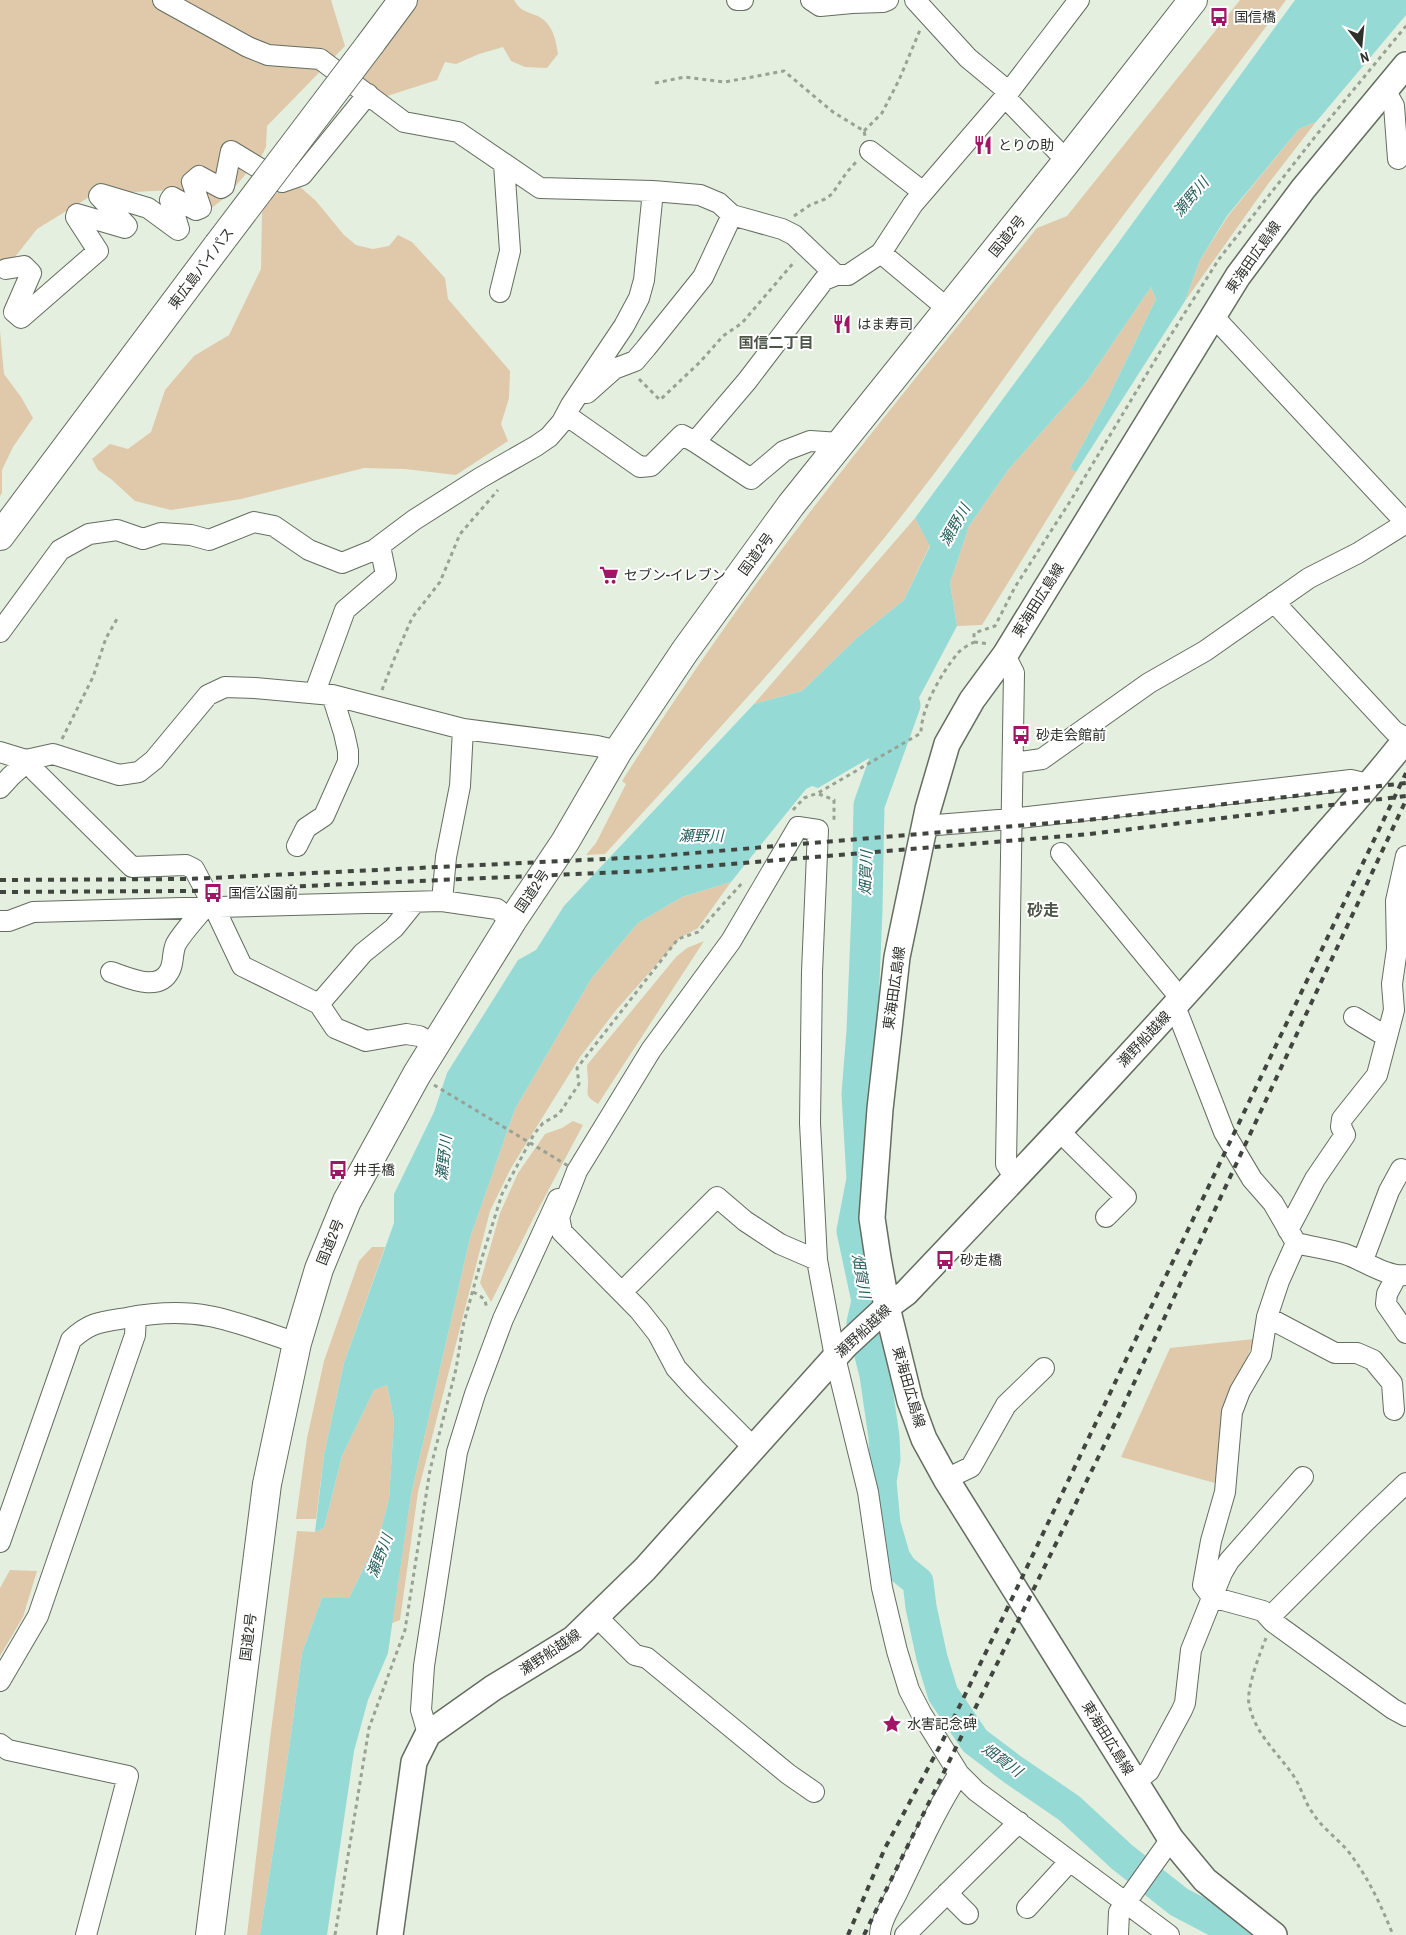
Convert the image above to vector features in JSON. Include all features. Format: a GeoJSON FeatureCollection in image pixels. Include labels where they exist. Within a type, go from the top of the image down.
{"type":"FeatureCollection","features":[{"type":"Feature","properties":{"kind":"highway","name":"東広島バイパス"},"geometry":{"type":"LineString","coordinates":[[0,536],[403,0]]}},
{"type":"Feature","properties":{"kind":"highway","name":"国道2号"},"geometry":{"type":"LineString","coordinates":[[210,1935],[267,1484],[297,1343],[319,1269],[347,1201],[417,1074],[512,921],[565,842],[618,751],[685,651],[791,505],[1068,160],[1193,0]]}},
{"type":"Feature","properties":{"kind":"main road","name":"東海田広島線"},"geometry":{"type":"LineString","coordinates":[[1274,1935],[1164,1849],[1136,1781],[946,1480],[924,1439],[910,1401],[883,1312],[872,1218],[880,1109],[897,958],[924,826],[947,744],[972,700],[1005,655],[1238,276],[1297,197],[1406,65]]}},
{"type":"Feature","properties":{"kind":"main road","name":"瀬野船越線"},"geometry":{"type":"LineString","coordinates":[[390,1935],[414,1762],[428,1734],[493,1688],[573,1639],[645,1569],[840,1351],[906,1293],[1016,1178],[1178,1002],[1406,739]]}},
{"type":"Feature","properties":{"kind":"street"},"geometry":{"type":"LineString","coordinates":[[164,0],[248,47],[268,55],[320,58],[404,122],[458,132],[540,188],[653,190],[700,195],[719,203],[732,215],[782,229],[794,235],[836,275]]}},
{"type":"Feature","properties":{"kind":"street"},"geometry":{"type":"LineString","coordinates":[[737,0],[743,0]]}},
{"type":"Feature","properties":{"kind":"street"},"geometry":{"type":"LineString","coordinates":[[811,0],[820,6],[883,2],[888,0]]}},
{"type":"Feature","properties":{"kind":"street"},"geometry":{"type":"LineString","coordinates":[[695,442],[747,381],[824,280],[836,275],[848,275],[881,253],[913,204],[1007,94],[1079,0]]}},
{"type":"Feature","properties":{"kind":"street"},"geometry":{"type":"LineString","coordinates":[[927,8],[968,58],[1007,94],[1068,160]]}},
{"type":"Feature","properties":{"kind":"street"},"geometry":{"type":"LineString","coordinates":[[1386,90],[1394,106],[1398,159]]}},
{"type":"Feature","properties":{"kind":"street"},"geometry":{"type":"LineString","coordinates":[[6,269],[24,266],[31,273],[14,312],[21,318],[98,251],[76,217],[77,214],[125,228],[127,226],[99,196],[101,194],[148,208],[178,230],[170,200],[172,197],[196,210],[200,208],[192,182],[199,176],[221,188],[224,186],[231,151],[282,182],[302,175],[368,94]]}},
{"type":"Feature","properties":{"kind":"street"},"geometry":{"type":"LineString","coordinates":[[870,151],[923,192]]}},
{"type":"Feature","properties":{"kind":"street"},"geometry":{"type":"LineString","coordinates":[[500,292],[510,251],[504,164]]}},
{"type":"Feature","properties":{"kind":"street"},"geometry":{"type":"LineString","coordinates":[[0,632],[60,550],[89,534],[117,530],[143,538],[161,533],[191,535],[209,540],[254,522],[274,526],[309,550],[342,563],[374,550],[414,520],[480,478],[542,442],[562,422],[624,326],[639,298],[644,280],[653,190]]}},
{"type":"Feature","properties":{"kind":"street"},"geometry":{"type":"LineString","coordinates":[[568,410],[614,369],[635,361],[646,348],[704,278],[732,215]]}},
{"type":"Feature","properties":{"kind":"street"},"geometry":{"type":"LineString","coordinates":[[881,253],[948,309]]}},
{"type":"Feature","properties":{"kind":"street"},"geometry":{"type":"LineString","coordinates":[[1012,763],[1042,759],[1150,683],[1205,651],[1309,578],[1358,553],[1406,523],[1213,316]]}},
{"type":"Feature","properties":{"kind":"street"},"geometry":{"type":"LineString","coordinates":[[568,410],[640,467],[651,466],[682,435],[751,479],[784,452],[792,448],[810,441],[840,443]]}},
{"type":"Feature","properties":{"kind":"street"},"geometry":{"type":"LineString","coordinates":[[297,846],[306,828],[324,816],[348,762],[348,751],[344,733],[323,694],[344,610],[386,575],[380,546]]}},
{"type":"Feature","properties":{"kind":"street"},"geometry":{"type":"LineString","coordinates":[[1274,602],[1394,731],[1406,739]]}},
{"type":"Feature","properties":{"kind":"street"},"geometry":{"type":"LineString","coordinates":[[1005,655],[1014,673],[1006,1164],[1016,1178]]}},
{"type":"Feature","properties":{"kind":"street"},"geometry":{"type":"LineString","coordinates":[[0,788],[27,761],[53,754],[119,775],[139,772],[154,760],[208,695],[225,687],[323,694],[463,729],[597,746],[618,751]]}},
{"type":"Feature","properties":{"kind":"street"},"geometry":{"type":"LineString","coordinates":[[442,900],[446,857],[460,786],[463,729]]}},
{"type":"Feature","properties":{"kind":"street"},"geometry":{"type":"LineString","coordinates":[[0,752],[27,761],[132,866],[186,865],[194,869],[210,907],[242,966],[319,1004],[335,1028],[366,1041],[406,1034],[419,1036],[436,1045]]}},
{"type":"Feature","properties":{"kind":"street"},"geometry":{"type":"LineString","coordinates":[[924,826],[1012,819],[1351,780],[1368,784]]}},
{"type":"Feature","properties":{"kind":"street"},"geometry":{"type":"LineString","coordinates":[[428,1734],[421,1710],[424,1666],[457,1452],[475,1394],[503,1319],[557,1199],[571,1175],[577,1171],[651,1050],[731,941],[798,827],[818,830],[812,972],[810,1113],[817,1260],[840,1351],[868,1492],[882,1588],[897,1651],[909,1690],[959,1774],[976,1791],[1070,1861],[1128,1899],[1169,1935]]}},
{"type":"Feature","properties":{"kind":"street"},"geometry":{"type":"LineString","coordinates":[[1060,853],[1178,1002],[1224,1132],[1252,1179],[1272,1204],[1292,1236],[1363,1260],[1401,1276],[1387,1294],[1386,1304],[1406,1332]]}},
{"type":"Feature","properties":{"kind":"street"},"geometry":{"type":"LineString","coordinates":[[1405,869],[1396,901],[1397,949],[1400,974],[1392,984],[1394,1010],[1377,1074],[1342,1119],[1341,1127],[1345,1135],[1315,1179],[1292,1236],[1267,1317],[1261,1355],[1240,1391],[1232,1412],[1225,1492],[1211,1541],[1203,1585],[1212,1597],[1263,1611],[1387,1705],[1406,1716]]}},
{"type":"Feature","properties":{"kind":"street"},"geometry":{"type":"LineString","coordinates":[[0,921],[9,921],[34,912],[442,900],[497,909],[512,921]]}},
{"type":"Feature","properties":{"kind":"street"},"geometry":{"type":"LineString","coordinates":[[319,1004],[363,953],[394,928],[415,902]]}},
{"type":"Feature","properties":{"kind":"street"},"geometry":{"type":"LineString","coordinates":[[111,972],[140,982],[155,982],[165,978],[171,969],[176,944],[210,907]]}},
{"type":"Feature","properties":{"kind":"street"},"geometry":{"type":"LineString","coordinates":[[1354,1017],[1387,1037]]}},
{"type":"Feature","properties":{"kind":"street"},"geometry":{"type":"LineString","coordinates":[[1059,1131],[1126,1197],[1106,1217]]}},
{"type":"Feature","properties":{"kind":"street"},"geometry":{"type":"LineString","coordinates":[[1363,1260],[1389,1191],[1401,1169]]}},
{"type":"Feature","properties":{"kind":"street"},"geometry":{"type":"LineString","coordinates":[[571,1175],[559,1217],[562,1232],[622,1292],[658,1334],[676,1368],[695,1390],[754,1448]]}},
{"type":"Feature","properties":{"kind":"street"},"geometry":{"type":"LineString","coordinates":[[622,1292],[717,1197],[745,1221],[780,1244],[817,1260]]}},
{"type":"Feature","properties":{"kind":"street"},"geometry":{"type":"LineString","coordinates":[[0,1542],[71,1340],[83,1329],[96,1323],[136,1316],[177,1312],[210,1316],[297,1343]]}},
{"type":"Feature","properties":{"kind":"street"},"geometry":{"type":"LineString","coordinates":[[0,1680],[38,1616],[135,1335],[136,1316]]}},
{"type":"Feature","properties":{"kind":"street"},"geometry":{"type":"LineString","coordinates":[[1267,1317],[1335,1353],[1357,1353],[1373,1360],[1392,1383],[1394,1410]]}},
{"type":"Feature","properties":{"kind":"street"},"geometry":{"type":"LineString","coordinates":[[946,1480],[971,1467],[1006,1405],[1044,1368]]}},
{"type":"Feature","properties":{"kind":"street"},"geometry":{"type":"LineString","coordinates":[[1136,1781],[1145,1775],[1154,1763],[1185,1703],[1191,1650],[1229,1561],[1303,1477]]}},
{"type":"Feature","properties":{"kind":"street"},"geometry":{"type":"LineString","coordinates":[[1272,1619],[1367,1520],[1406,1483]]}},
{"type":"Feature","properties":{"kind":"street"},"geometry":{"type":"LineString","coordinates":[[597,1617],[635,1655],[647,1658],[788,1774],[814,1792]]}},
{"type":"Feature","properties":{"kind":"street"},"geometry":{"type":"LineString","coordinates":[[0,1744],[8,1750],[128,1776],[86,1935]]}},
{"type":"Feature","properties":{"kind":"street"},"geometry":{"type":"LineString","coordinates":[[880,1935],[880,1930],[889,1910],[938,1809],[959,1774]]}},
{"type":"Feature","properties":{"kind":"street"},"geometry":{"type":"LineString","coordinates":[[905,1935],[1019,1822]]}},
{"type":"Feature","properties":{"kind":"street"},"geometry":{"type":"LineString","coordinates":[[1118,1935],[1119,1912],[1164,1849]]}},
{"type":"Feature","properties":{"kind":"street"},"geometry":{"type":"LineString","coordinates":[[1026,1908],[1070,1861]]}},
{"type":"Feature","properties":{"kind":"street"},"geometry":{"type":"LineString","coordinates":[[947,1893],[968,1914]]}},
{"type":"Feature","properties":{"kind":"path"},"geometry":{"type":"LineString","coordinates":[[655,84],[685,76],[725,82],[784,71],[833,112],[864,131],[882,113],[891,98],[900,80],[927,8]]}},
{"type":"Feature","properties":{"kind":"path"},"geometry":{"type":"LineString","coordinates":[[782,229],[793,217],[810,205],[832,194],[847,172],[870,151]]}},
{"type":"Feature","properties":{"kind":"path"},"geometry":{"type":"LineString","coordinates":[[628,365],[660,400],[700,362],[723,336],[742,323],[806,247]]}},
{"type":"Feature","properties":{"kind":"path"},"geometry":{"type":"LineString","coordinates":[[378,707],[394,657],[412,618],[440,582],[460,534],[500,489]]}},
{"type":"Feature","properties":{"kind":"path"},"geometry":{"type":"LineString","coordinates":[[53,754],[93,677],[106,638],[117,619]]}},
{"type":"Feature","properties":{"kind":"path"},"geometry":{"type":"LineString","coordinates":[[838,781],[921,733],[921,721],[928,702],[959,651],[974,642],[974,633]]}},
{"type":"Feature","properties":{"kind":"path"},"geometry":{"type":"LineString","coordinates":[[434,1085],[571,1175]]}},
{"type":"Feature","properties":{"kind":"path"},"geometry":{"type":"LineString","coordinates":[[1272,1619],[1253,1678],[1249,1705],[1263,1737],[1295,1777],[1312,1813],[1337,1838],[1357,1864],[1380,1902],[1393,1935]]}},
{"type":"Feature","properties":{"kind":"shaded area"},"geometry":{"type":"Polygon","coordinates":[[[0,0],[331,0],[345,46],[267,126],[266,147],[262,155],[228,195],[208,211],[173,190],[94,194],[37,229],[0,276],[0,0]]]}},
{"type":"Feature","properties":{"kind":"shaded area"},"geometry":{"type":"Polygon","coordinates":[[[418,0],[514,0],[524,11],[540,17],[550,27],[558,54],[547,68],[525,67],[511,61],[503,47],[479,54],[456,64],[445,62],[437,80],[387,96],[360,80],[381,45],[418,0]]]}},
{"type":"Feature","properties":{"kind":"shaded area"},"geometry":{"type":"Polygon","coordinates":[[[1240,0],[1286,0],[1104,241],[941,464],[885,537],[782,658],[605,854],[586,855],[596,843],[626,784],[622,781],[639,754],[711,647],[800,526],[900,397],[1037,228],[1067,216],[1240,0]]]}},
{"type":"Feature","properties":{"kind":"shaded area"},"geometry":{"type":"Polygon","coordinates":[[[1316,122],[1268,184],[1185,301],[1200,260],[1228,216],[1299,129],[1316,122]]]}},
{"type":"Feature","properties":{"kind":"shaded area"},"geometry":{"type":"Polygon","coordinates":[[[299,186],[316,201],[344,235],[356,245],[373,249],[389,246],[398,235],[412,242],[445,278],[448,299],[510,371],[509,398],[501,424],[508,441],[456,475],[405,469],[364,468],[241,499],[171,510],[135,501],[98,470],[92,459],[110,444],[128,449],[151,432],[165,390],[194,356],[229,335],[261,269],[262,213],[267,200],[284,188],[299,186]]]}},
{"type":"Feature","properties":{"kind":"shaded area"},"geometry":{"type":"Polygon","coordinates":[[[1151,287],[1156,299],[1109,396],[1070,468],[1076,472],[982,625],[957,626],[950,583],[969,526],[1008,470],[1087,381],[1151,287]]]}},
{"type":"Feature","properties":{"kind":"shaded area"},"geometry":{"type":"Polygon","coordinates":[[[0,331],[4,374],[21,397],[33,418],[13,447],[2,470],[2,493],[0,496],[0,331]]]}},
{"type":"Feature","properties":{"kind":"shaded area"},"geometry":{"type":"Polygon","coordinates":[[[915,518],[930,545],[904,600],[858,637],[802,691],[754,704],[915,518]]]}},
{"type":"Feature","properties":{"kind":"shaded area"},"geometry":{"type":"Polygon","coordinates":[[[731,882],[698,928],[680,938],[617,1009],[580,1057],[511,1168],[490,1211],[418,1492],[400,1620],[392,1623],[411,1495],[470,1238],[515,1109],[591,979],[638,923],[682,897],[731,882]]]}},
{"type":"Feature","properties":{"kind":"shaded area"},"geometry":{"type":"Polygon","coordinates":[[[704,941],[598,1104],[588,1095],[587,1065],[676,957],[687,948],[704,941]]]}},
{"type":"Feature","properties":{"kind":"shaded area"},"geometry":{"type":"Polygon","coordinates":[[[573,1121],[583,1125],[491,1302],[480,1283],[500,1213],[518,1173],[545,1134],[562,1128],[573,1121]]]}},
{"type":"Feature","properties":{"kind":"shaded area"},"geometry":{"type":"Polygon","coordinates":[[[372,1247],[385,1247],[344,1363],[324,1455],[316,1519],[296,1519],[307,1438],[324,1361],[359,1261],[372,1247]]]}},
{"type":"Feature","properties":{"kind":"shaded area"},"geometry":{"type":"Polygon","coordinates":[[[1254,1339],[1244,1366],[1221,1470],[1215,1483],[1121,1457],[1170,1348],[1254,1339]]]}},
{"type":"Feature","properties":{"kind":"shaded area"},"geometry":{"type":"Polygon","coordinates":[[[387,1385],[394,1420],[389,1499],[379,1537],[349,1598],[322,1598],[302,1653],[260,1935],[247,1935],[297,1531],[315,1532],[324,1528],[342,1456],[374,1390],[387,1385]]]}},
{"type":"Feature","properties":{"kind":"shaded area"},"geometry":{"type":"Polygon","coordinates":[[[10,1570],[37,1571],[23,1617],[0,1656],[0,1588],[10,1570]]]}},
{"type":"Feature","properties":{"kind":"water","name":"瀬野川"},"geometry":{"type":"Polygon","coordinates":[[[1295,0],[1406,0],[1406,15],[1316,122],[1299,129],[1227,216],[1200,260],[1185,301],[1076,472],[1070,468],[1109,396],[1156,299],[1151,287],[1087,381],[1008,470],[969,526],[950,583],[957,626],[895,743],[818,788],[812,786],[806,789],[731,882],[682,897],[638,923],[591,979],[515,1109],[470,1238],[411,1495],[388,1653],[368,1700],[354,1751],[327,1935],[260,1935],[302,1653],[322,1598],[349,1598],[379,1537],[389,1499],[394,1420],[387,1385],[374,1390],[342,1456],[324,1528],[315,1532],[324,1455],[344,1363],[394,1223],[394,1194],[434,1112],[447,1073],[518,960],[536,950],[564,906],[754,704],[802,691],[858,637],[904,600],[930,546],[915,518],[1295,0]]]}},
{"type":"Feature","properties":{"kind":"waterway","name":"畑賀川"},"geometry":{"type":"LineString","coordinates":[[905,705],[869,805],[862,1031],[857,1094],[862,1179],[852,1231],[867,1301],[862,1323],[875,1375],[884,1437],[885,1459],[881,1481],[885,1524],[895,1558],[902,1569],[918,1582],[921,1607],[932,1658],[943,1694],[975,1741],[1069,1808],[1122,1857],[1179,1902],[1242,1935]]}},
{"type":"Feature","properties":{"kind":"railway"},"geometry":{"type":"LineString","coordinates":[[848,1935],[885,1848],[941,1744],[1007,1609],[1406,773]]}},
{"type":"Feature","properties":{"kind":"railway"},"geometry":{"type":"LineString","coordinates":[[0,880],[189,879],[646,857],[1088,820],[1406,783]]}},
{"type":"Feature","properties":{"kind":"railway"},"geometry":{"type":"LineString","coordinates":[[0,892],[190,891],[646,871],[1090,834],[1406,796]]}},
{"type":"Feature","properties":{"kind":"railway"},"geometry":{"type":"LineString","coordinates":[[864,1935],[1120,1413],[1406,800]]}},
{"type":"Feature","properties":{"kind":"place","name":"国信橋"},"geometry":{"type":"Point","coordinates":[1219,17]}},
{"type":"Feature","properties":{"kind":"place","name":"とりの助"},"geometry":{"type":"Point","coordinates":[983,145]}},
{"type":"Feature","properties":{"kind":"place","name":"はま寿司"},"geometry":{"type":"Point","coordinates":[842,324]}},
{"type":"Feature","properties":{"kind":"place","name":"セブン-イレブン"},"geometry":{"type":"Point","coordinates":[609,575]}},
{"type":"Feature","properties":{"kind":"place","name":"砂走会館前"},"geometry":{"type":"Point","coordinates":[1021,735]}},
{"type":"Feature","properties":{"kind":"place","name":"国信公園前"},"geometry":{"type":"Point","coordinates":[213,893]}},
{"type":"Feature","properties":{"kind":"place","name":"井手橋"},"geometry":{"type":"Point","coordinates":[338,1170]}},
{"type":"Feature","properties":{"kind":"place","name":"砂走橋"},"geometry":{"type":"Point","coordinates":[945,1260]}},
{"type":"Feature","properties":{"kind":"place","name":"水害記念碑"},"geometry":{"type":"Point","coordinates":[892,1724]}},
{"type":"Feature","properties":{"kind":"district","name":"国信二丁目"},"geometry":{"type":"Point","coordinates":[776,343]}},
{"type":"Feature","properties":{"kind":"district","name":"砂走"},"geometry":{"type":"Point","coordinates":[1043,910]}}]}
